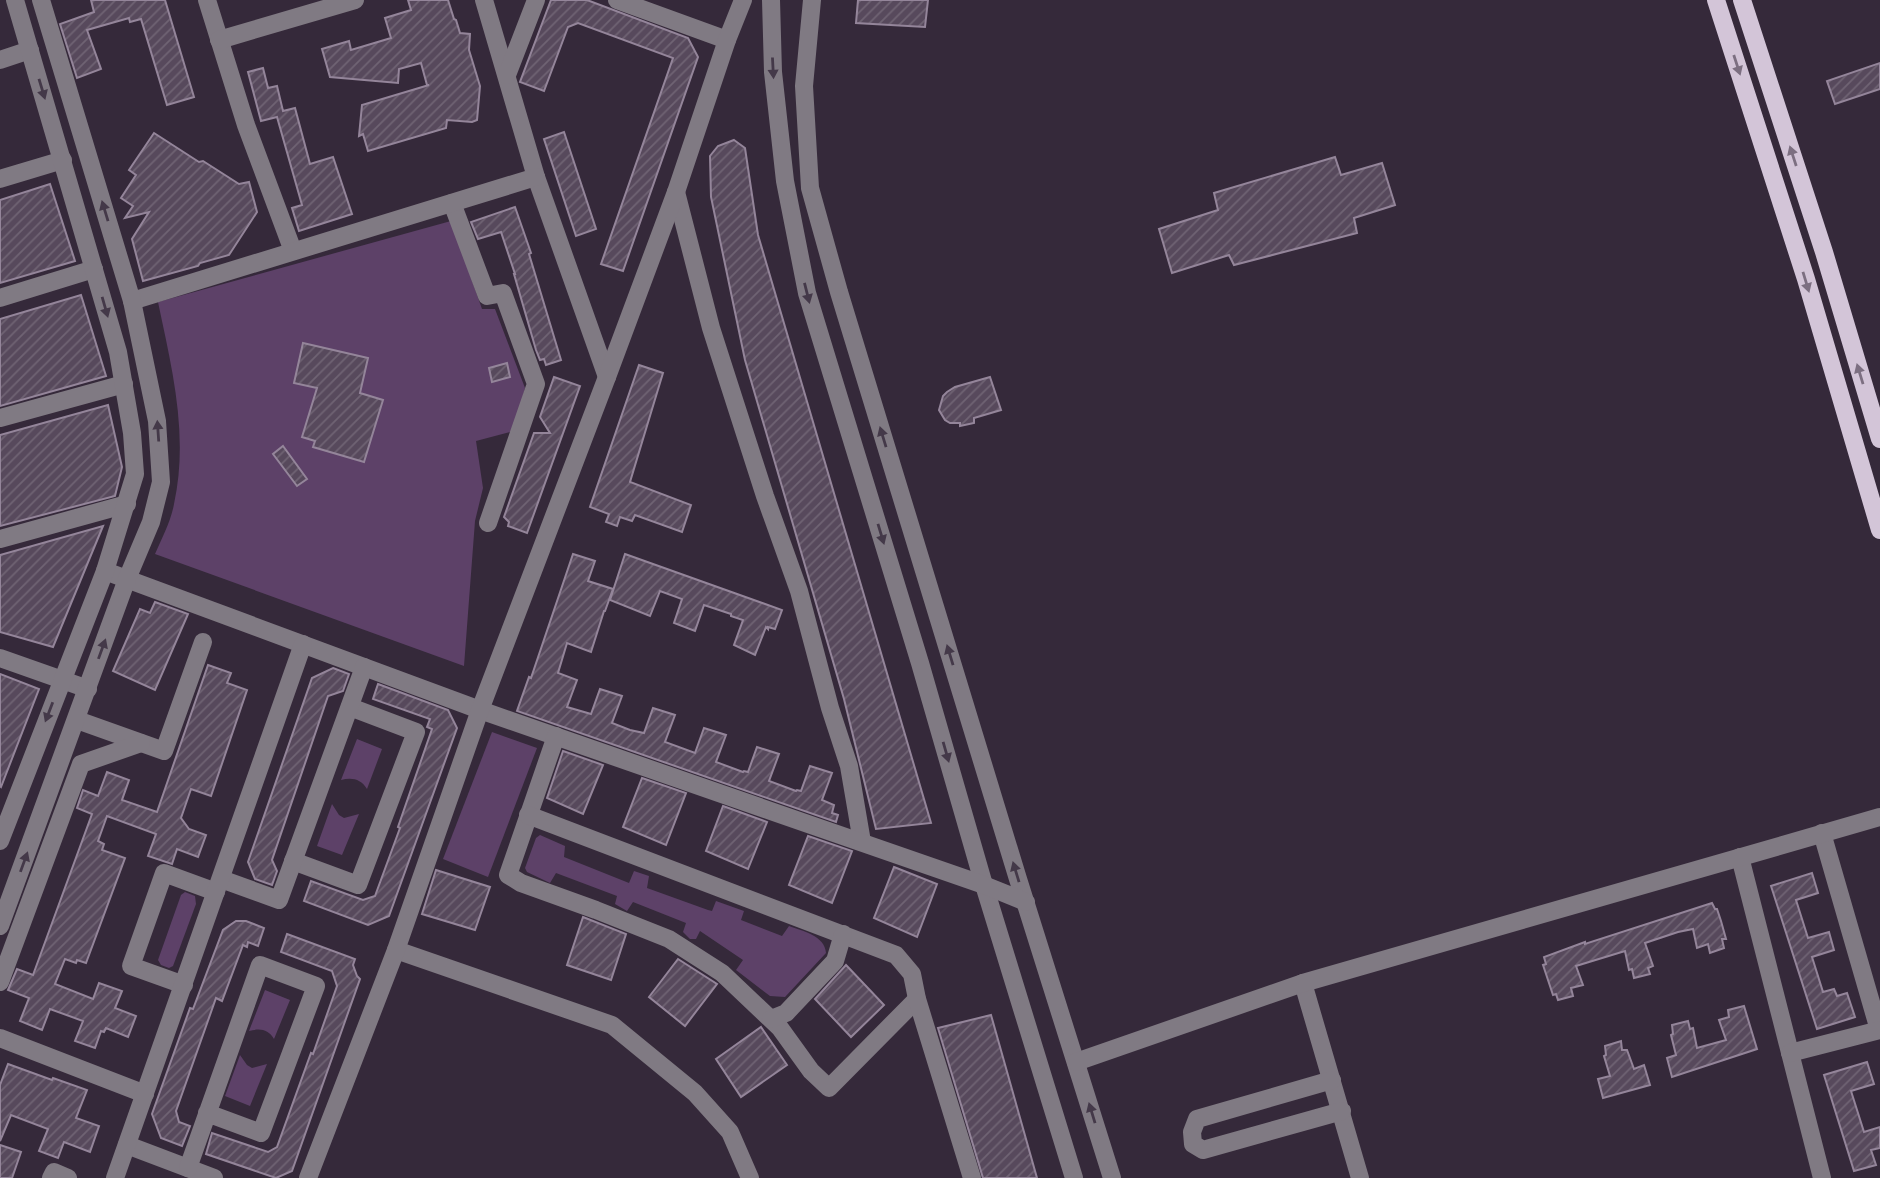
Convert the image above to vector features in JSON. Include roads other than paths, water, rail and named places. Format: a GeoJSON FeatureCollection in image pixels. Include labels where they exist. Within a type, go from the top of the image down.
{"type":"FeatureCollection","features":[{"type":"Feature","properties":{"kind":"main road"},"geometry":{"type":"LineString","coordinates":[[1716,0],[1806,279],[1880,530]]}},
{"type":"Feature","properties":{"kind":"main road"},"geometry":{"type":"LineString","coordinates":[[1742,0],[1824,252],[1880,439]]}},
{"type":"Feature","properties":{"kind":"street"},"geometry":{"type":"LineString","coordinates":[[0,841],[5,813],[105,571],[135,474],[132,433],[118,352],[15,2],[40,0],[132,301],[157,421],[161,482],[151,522],[127,579],[0,926]]}},
{"type":"Feature","properties":{"kind":"street"},"geometry":{"type":"LineString","coordinates":[[207,0],[246,125],[293,251]]}},
{"type":"Feature","properties":{"kind":"street"},"geometry":{"type":"LineString","coordinates":[[219,40],[311,6],[355,0]]}},
{"type":"Feature","properties":{"kind":"street"},"geometry":{"type":"LineString","coordinates":[[484,0],[536,177],[607,377]]}},
{"type":"Feature","properties":{"kind":"street"},"geometry":{"type":"LineString","coordinates":[[507,75],[536,0]]}},
{"type":"Feature","properties":{"kind":"street"},"geometry":{"type":"LineString","coordinates":[[617,0],[727,40]]}},
{"type":"Feature","properties":{"kind":"street"},"geometry":{"type":"LineString","coordinates":[[308,1178],[396,950],[480,709],[676,192],[743,0]]}},
{"type":"Feature","properties":{"kind":"street"},"geometry":{"type":"LineString","coordinates":[[771,0],[773,72],[785,181],[807,293],[1074,1178]]}},
{"type":"Feature","properties":{"kind":"street"},"geometry":{"type":"LineString","coordinates":[[812,0],[804,86],[810,188],[839,292],[1112,1178]]}},
{"type":"Feature","properties":{"kind":"street"},"geometry":{"type":"LineString","coordinates":[[0,60],[30,50]]}},
{"type":"Feature","properties":{"kind":"street"},"geometry":{"type":"LineString","coordinates":[[0,179],[63,160]]}},
{"type":"Feature","properties":{"kind":"street"},"geometry":{"type":"LineString","coordinates":[[132,301],[536,177]]}},
{"type":"Feature","properties":{"kind":"street"},"geometry":{"type":"LineString","coordinates":[[676,192],[711,328],[799,591],[849,766],[862,842]]}},
{"type":"Feature","properties":{"kind":"street"},"geometry":{"type":"LineString","coordinates":[[452,203],[487,296],[503,293],[536,384],[488,523]]}},
{"type":"Feature","properties":{"kind":"street"},"geometry":{"type":"LineString","coordinates":[[0,298],[94,269]]}},
{"type":"Feature","properties":{"kind":"street"},"geometry":{"type":"LineString","coordinates":[[0,418],[124,384]]}},
{"type":"Feature","properties":{"kind":"street"},"geometry":{"type":"LineString","coordinates":[[0,539],[127,504]]}},
{"type":"Feature","properties":{"kind":"street"},"geometry":{"type":"LineString","coordinates":[[105,571],[555,736],[1026,902]]}},
{"type":"Feature","properties":{"kind":"street"},"geometry":{"type":"LineString","coordinates":[[77,720],[164,751],[203,642]]}},
{"type":"Feature","properties":{"kind":"street"},"geometry":{"type":"LineString","coordinates":[[115,1178],[303,644]]}},
{"type":"Feature","properties":{"kind":"street"},"geometry":{"type":"LineString","coordinates":[[0,658],[88,689]]}},
{"type":"Feature","properties":{"kind":"street"},"geometry":{"type":"LineString","coordinates":[[184,985],[131,966],[164,873],[279,900],[364,667]]}},
{"type":"Feature","properties":{"kind":"street"},"geometry":{"type":"LineString","coordinates":[[293,861],[358,885],[416,732],[350,707]]}},
{"type":"Feature","properties":{"kind":"street"},"geometry":{"type":"LineString","coordinates":[[555,736],[508,876],[669,939],[722,973],[780,1028],[811,1071],[829,1088],[917,999]]}},
{"type":"Feature","properties":{"kind":"street"},"geometry":{"type":"LineString","coordinates":[[0,982],[81,764],[141,743]]}},
{"type":"Feature","properties":{"kind":"street"},"geometry":{"type":"LineString","coordinates":[[5,813],[37,826]]}},
{"type":"Feature","properties":{"kind":"street"},"geometry":{"type":"LineString","coordinates":[[527,815],[896,955],[912,974],[917,999],[972,1178]]}},
{"type":"Feature","properties":{"kind":"street"},"geometry":{"type":"LineString","coordinates":[[1076,1062],[1303,983],[1880,817]]}},
{"type":"Feature","properties":{"kind":"street"},"geometry":{"type":"LineString","coordinates":[[1790,1052],[1880,1030],[1822,833]]}},
{"type":"Feature","properties":{"kind":"street"},"geometry":{"type":"LineString","coordinates":[[1740,857],[1822,1178]]}},
{"type":"Feature","properties":{"kind":"street"},"geometry":{"type":"LineString","coordinates":[[771,1019],[786,1013],[835,961],[843,934]]}},
{"type":"Feature","properties":{"kind":"street"},"geometry":{"type":"LineString","coordinates":[[396,950],[612,1025],[695,1093],[730,1132],[750,1178]]}},
{"type":"Feature","properties":{"kind":"street"},"geometry":{"type":"LineString","coordinates":[[188,1168],[207,1113],[261,965],[316,986],[261,1133],[207,1113]]}},
{"type":"Feature","properties":{"kind":"street"},"geometry":{"type":"LineString","coordinates":[[1303,983],[1360,1178]]}},
{"type":"Feature","properties":{"kind":"street"},"geometry":{"type":"LineString","coordinates":[[0,1038],[145,1094]]}},
{"type":"Feature","properties":{"kind":"street"},"geometry":{"type":"LineString","coordinates":[[1332,1080],[1197,1119],[1192,1132],[1193,1144],[1203,1150],[1342,1111]]}},
{"type":"Feature","properties":{"kind":"street"},"geometry":{"type":"LineString","coordinates":[[127,1145],[214,1178]]}},
{"type":"Feature","properties":{"kind":"street"},"geometry":{"type":"LineString","coordinates":[[51,1178],[54,1172],[68,1178]]}}]}
